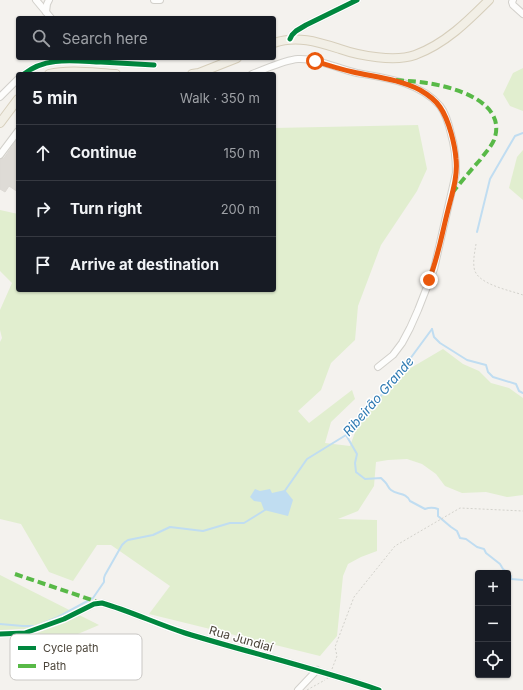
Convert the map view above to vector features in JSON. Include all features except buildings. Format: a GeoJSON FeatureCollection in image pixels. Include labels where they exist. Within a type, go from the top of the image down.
{"type":"FeatureCollection","features":[{"type":"Feature","properties":{"kind":"main road"},"geometry":{"type":"LineString","coordinates":[[276,42],[290,39],[310,40],[342,50],[371,56],[395,58],[414,55],[440,42],[467,23],[489,0]]}},
{"type":"Feature","properties":{"kind":"main road"},"geometry":{"type":"LineString","coordinates":[[202,72],[232,60]]}},
{"type":"Feature","properties":{"kind":"main road"},"geometry":{"type":"LineString","coordinates":[[0,123],[16,103]]}},
{"type":"Feature","properties":{"kind":"street"},"geometry":{"type":"LineString","coordinates":[[36,0],[49,16]]}},
{"type":"Feature","properties":{"kind":"street"},"geometry":{"type":"LineString","coordinates":[[46,12],[49,0]]}},
{"type":"Feature","properties":{"kind":"street"},"geometry":{"type":"LineString","coordinates":[[154,0],[160,0]]}},
{"type":"Feature","properties":{"kind":"street"},"geometry":{"type":"LineString","coordinates":[[290,39],[296,31],[306,25],[357,0]]}},
{"type":"Feature","properties":{"kind":"street"},"geometry":{"type":"LineString","coordinates":[[513,0],[512,2],[514,5],[523,14]]}},
{"type":"Feature","properties":{"kind":"street"},"geometry":{"type":"LineString","coordinates":[[258,72],[297,59],[315,61],[352,72],[396,80],[420,90],[431,98],[440,107],[448,123],[456,159],[456,173],[434,269],[410,328],[402,343],[393,355],[378,368]]}},
{"type":"Feature","properties":{"kind":"street"},"geometry":{"type":"LineString","coordinates":[[26,72],[43,64],[59,60],[87,60],[154,65]]}},
{"type":"Feature","properties":{"kind":"street"},"geometry":{"type":"LineString","coordinates":[[87,60],[95,72]]}},
{"type":"Feature","properties":{"kind":"street"},"geometry":{"type":"LineString","coordinates":[[0,97],[16,81]]}},
{"type":"Feature","properties":{"kind":"street"},"geometry":{"type":"LineString","coordinates":[[0,155],[16,134]]}},
{"type":"Feature","properties":{"kind":"street","name":"Rua Jundiaí"},"geometry":{"type":"LineString","coordinates":[[0,634],[25,633],[64,619],[99,603],[184,632],[273,659],[317,670],[379,690]]}},
{"type":"Feature","properties":{"kind":"street"},"geometry":{"type":"LineString","coordinates":[[298,690],[317,670]]}},
{"type":"Feature","properties":{"kind":"path"},"geometry":{"type":"LineString","coordinates":[[476,244],[474,268],[478,277],[486,283],[523,295]]}},
{"type":"Feature","properties":{"kind":"path"},"geometry":{"type":"LineString","coordinates":[[306,690],[327,679],[337,656],[334,647],[354,597],[395,546],[460,508],[523,511]]}},
{"type":"Feature","properties":{"kind":"green space"},"geometry":{"type":"Polygon","coordinates":[[[523,68],[523,111],[510,106],[503,94],[513,73],[523,68]]]}},
{"type":"Feature","properties":{"kind":"green space"},"geometry":{"type":"Polygon","coordinates":[[[418,125],[427,169],[417,191],[381,245],[358,306],[355,340],[331,363],[321,390],[298,411],[309,423],[352,390],[355,399],[331,422],[325,443],[350,446],[361,416],[409,369],[443,349],[463,364],[479,371],[491,383],[509,388],[523,398],[523,495],[507,497],[486,492],[462,493],[445,486],[436,474],[422,464],[407,459],[376,462],[374,486],[358,511],[338,519],[377,520],[377,551],[348,564],[343,576],[337,636],[320,656],[149,614],[170,586],[111,545],[97,545],[73,581],[49,572],[21,524],[0,519],[0,342],[2,338],[0,330],[0,310],[12,283],[0,271],[0,210],[16,214],[16,292],[276,292],[276,128],[418,125]]]}},
{"type":"Feature","properties":{"kind":"green space"},"geometry":{"type":"Polygon","coordinates":[[[523,150],[523,200],[509,188],[517,157],[523,150]]]}},
{"type":"Feature","properties":{"kind":"green space"},"geometry":{"type":"Polygon","coordinates":[[[0,575],[99,625],[78,634],[10,634],[0,630],[0,575]]]}},
{"type":"Feature","properties":{"kind":"water"},"geometry":{"type":"Polygon","coordinates":[[[255,489],[260,491],[270,489],[272,493],[285,490],[293,500],[288,516],[264,510],[261,502],[254,501],[250,497],[255,489]]]}},
{"type":"Feature","properties":{"kind":"waterway","name":"Ribeirão Grande"},"geometry":{"type":"LineString","coordinates":[[477,232],[490,179],[515,136],[523,133]]}},
{"type":"Feature","properties":{"kind":"waterway"},"geometry":{"type":"LineString","coordinates":[[432,329],[434,337],[440,343],[467,360],[486,365],[488,372],[493,377],[516,384],[519,391],[523,393]]}},
{"type":"Feature","properties":{"kind":"waterway","name":"Ribeirão Grande"},"geometry":{"type":"LineString","coordinates":[[284,492],[307,459],[346,435],[393,382],[432,329]]}},
{"type":"Feature","properties":{"kind":"waterway"},"geometry":{"type":"LineString","coordinates":[[346,435],[357,454],[355,463],[356,472],[365,479],[381,478],[393,492],[406,496],[410,501],[425,509],[438,509],[438,516],[457,531],[460,538],[466,539],[477,547],[484,549],[486,553],[500,564],[504,570]]}},
{"type":"Feature","properties":{"kind":"waterway"},"geometry":{"type":"LineString","coordinates":[[0,624],[36,626],[58,617],[93,598],[104,582],[105,575],[122,545],[128,540],[153,535],[170,527],[203,531],[230,523],[244,523],[265,510]]}},
{"type":"Feature","properties":{"kind":"waterway"},"geometry":{"type":"LineString","coordinates":[[511,579],[523,580]]}},
{"type":"Feature","properties":{"kind":"marked path"},"geometry":{"type":"LineString","coordinates":[[396,80],[419,82],[451,88],[476,99],[486,106],[493,116],[496,127],[493,143],[452,193]]}},
{"type":"Feature","properties":{"kind":"marked path"},"geometry":{"type":"LineString","coordinates":[[15,574],[99,603]]}},
{"type":"Feature","properties":{"kind":"cycle path"},"geometry":{"type":"LineString","coordinates":[[290,39],[296,31],[306,25],[357,0]]}},
{"type":"Feature","properties":{"kind":"cycle path"},"geometry":{"type":"LineString","coordinates":[[27,72],[42,64],[61,61],[154,65]]}},
{"type":"Feature","properties":{"kind":"cycle path"},"geometry":{"type":"LineString","coordinates":[[0,634],[25,633],[64,619],[94,604],[102,603],[185,633],[379,690]]}},
{"type":"Feature","properties":{"kind":"route"},"geometry":{"type":"LineString","coordinates":[[315,61],[352,72],[396,80],[420,90],[440,107],[448,123],[452,139],[456,159],[456,173],[434,269],[429,280]]}}]}
